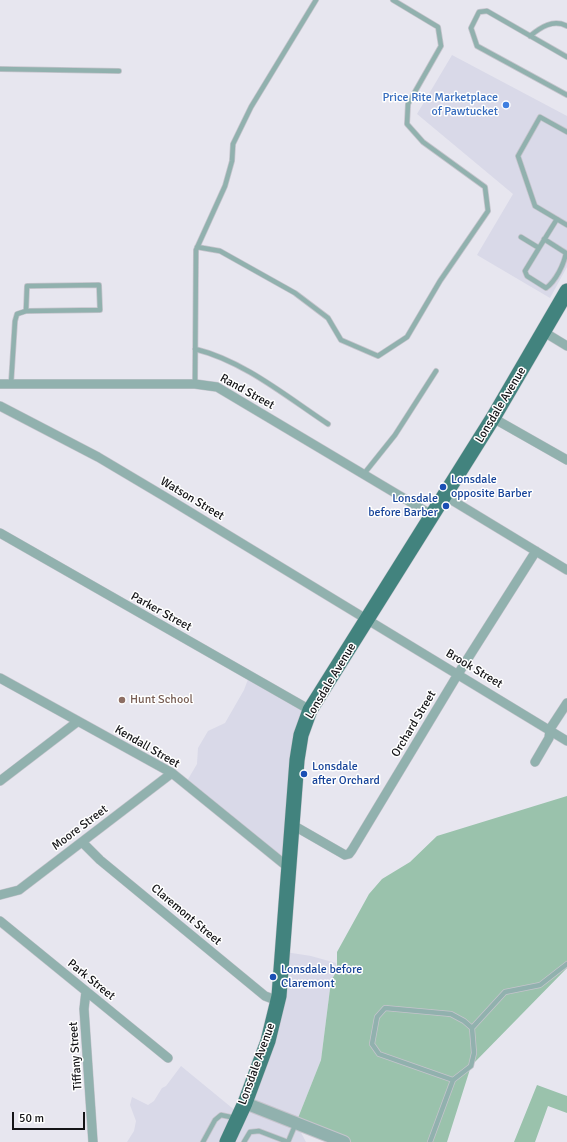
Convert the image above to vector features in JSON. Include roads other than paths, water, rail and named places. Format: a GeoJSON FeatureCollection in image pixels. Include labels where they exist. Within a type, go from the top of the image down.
{"type":"FeatureCollection","features":[{"type":"Feature","properties":{"kind":"main road","name":"Lonsdale Avenue"},"geometry":{"type":"LineString","coordinates":[[226,1142],[245,1103],[268,1041],[278,1001],[292,824],[301,735],[310,710],[369,619],[493,418],[567,291]]}},
{"type":"Feature","properties":{"kind":"street"},"geometry":{"type":"LineString","coordinates":[[544,332],[567,346]]}},
{"type":"Feature","properties":{"kind":"street","name":"Rand Street"},"geometry":{"type":"LineString","coordinates":[[0,384],[195,384],[217,387],[432,515]]}},
{"type":"Feature","properties":{"kind":"street","name":"Watson Street"},"geometry":{"type":"LineString","coordinates":[[0,406],[98,457],[369,619]]}},
{"type":"Feature","properties":{"kind":"street"},"geometry":{"type":"LineString","coordinates":[[493,418],[567,460]]}},
{"type":"Feature","properties":{"kind":"street"},"geometry":{"type":"LineString","coordinates":[[445,496],[567,570]]}},
{"type":"Feature","properties":{"kind":"street","name":"Parker Street"},"geometry":{"type":"LineString","coordinates":[[0,533],[310,710]]}},
{"type":"Feature","properties":{"kind":"street","name":"Orchard Street"},"geometry":{"type":"LineString","coordinates":[[292,824],[344,855],[349,854],[458,674],[536,551]]}},
{"type":"Feature","properties":{"kind":"street","name":"Brook Street"},"geometry":{"type":"LineString","coordinates":[[369,619],[550,729],[567,741]]}},
{"type":"Feature","properties":{"kind":"street","name":"Kendall Street"},"geometry":{"type":"LineString","coordinates":[[0,678],[77,722],[172,773],[289,868]]}},
{"type":"Feature","properties":{"kind":"street"},"geometry":{"type":"LineString","coordinates":[[535,762],[549,738],[550,729],[567,703]]}},
{"type":"Feature","properties":{"kind":"street"},"geometry":{"type":"LineString","coordinates":[[0,781],[77,722]]}},
{"type":"Feature","properties":{"kind":"street","name":"Moore Street"},"geometry":{"type":"LineString","coordinates":[[0,895],[19,890],[172,773]]}},
{"type":"Feature","properties":{"kind":"street","name":"Claremont Street"},"geometry":{"type":"LineString","coordinates":[[82,842],[100,860],[265,996],[278,1001]]}},
{"type":"Feature","properties":{"kind":"street","name":"Park Street"},"geometry":{"type":"LineString","coordinates":[[0,921],[168,1058]]}},
{"type":"Feature","properties":{"kind":"street","name":"Tiffany Street"},"geometry":{"type":"LineString","coordinates":[[86,992],[84,1009],[93,1142]]}},
{"type":"Feature","properties":{"kind":"street"},"geometry":{"type":"LineString","coordinates":[[245,1103],[344,1142]]}},
{"type":"Feature","properties":{"kind":"lane"},"geometry":{"type":"LineString","coordinates":[[195,384],[197,248],[225,186],[232,161],[233,144],[251,107],[316,0]]}},
{"type":"Feature","properties":{"kind":"lane"},"geometry":{"type":"LineString","coordinates":[[197,248],[220,251],[295,293],[328,318],[341,340],[378,356],[407,337],[440,281],[488,211],[485,187],[423,142],[407,124],[408,104],[441,46],[438,27],[393,0]]}},
{"type":"Feature","properties":{"kind":"lane"},"geometry":{"type":"LineString","coordinates":[[567,57],[487,11],[479,12],[471,28],[477,46],[567,95]]}},
{"type":"Feature","properties":{"kind":"lane"},"geometry":{"type":"LineString","coordinates":[[530,36],[540,28],[556,22],[567,26]]}},
{"type":"Feature","properties":{"kind":"lane"},"geometry":{"type":"LineString","coordinates":[[0,69],[119,71]]}},
{"type":"Feature","properties":{"kind":"lane"},"geometry":{"type":"LineString","coordinates":[[567,132],[540,117],[518,156],[535,206],[567,225]]}},
{"type":"Feature","properties":{"kind":"lane"},"geometry":{"type":"LineString","coordinates":[[544,239],[566,252],[565,261],[550,285],[546,288],[527,276],[525,271],[544,239],[557,219]]}},
{"type":"Feature","properties":{"kind":"lane"},"geometry":{"type":"LineString","coordinates":[[521,237],[539,248]]}},
{"type":"Feature","properties":{"kind":"lane"},"geometry":{"type":"LineString","coordinates":[[11,384],[15,321],[17,314],[26,311],[100,310],[100,285],[27,286],[26,311]]}},
{"type":"Feature","properties":{"kind":"lane"},"geometry":{"type":"LineString","coordinates":[[196,348],[214,353],[252,374],[328,424]]}},
{"type":"Feature","properties":{"kind":"lane"},"geometry":{"type":"LineString","coordinates":[[363,475],[395,434],[436,370]]}},
{"type":"Feature","properties":{"kind":"lane"},"geometry":{"type":"LineString","coordinates":[[472,1028],[506,992],[540,985],[567,964]]}},
{"type":"Feature","properties":{"kind":"lane"},"geometry":{"type":"LineString","coordinates":[[430,1142],[453,1080],[471,1066],[474,1053],[472,1028],[464,1021],[451,1014],[385,1008],[378,1017],[372,1044],[379,1054],[453,1080]]}},
{"type":"Feature","properties":{"kind":"lane"},"geometry":{"type":"LineString","coordinates":[[204,1142],[215,1120],[221,1115],[237,1119]]}},
{"type":"Feature","properties":{"kind":"lane"},"geometry":{"type":"LineString","coordinates":[[244,1142],[250,1132],[259,1131],[288,1142],[296,1123]]}},
{"type":"Feature","properties":{"kind":"place","name":"Price Rite Marketplace of Pawtucket"},"geometry":{"type":"Point","coordinates":[506,105]}},
{"type":"Feature","properties":{"kind":"place","name":"Lonsdale opposite Barber"},"geometry":{"type":"Point","coordinates":[443,487]}},
{"type":"Feature","properties":{"kind":"place","name":"Lonsdale before Barber"},"geometry":{"type":"Point","coordinates":[446,506]}},
{"type":"Feature","properties":{"kind":"place","name":"Hunt School"},"geometry":{"type":"Point","coordinates":[122,700]}},
{"type":"Feature","properties":{"kind":"place","name":"Lonsdale after Orchard"},"geometry":{"type":"Point","coordinates":[304,774]}},
{"type":"Feature","properties":{"kind":"place","name":"Lonsdale before Claremont"},"geometry":{"type":"Point","coordinates":[273,977]}}]}
